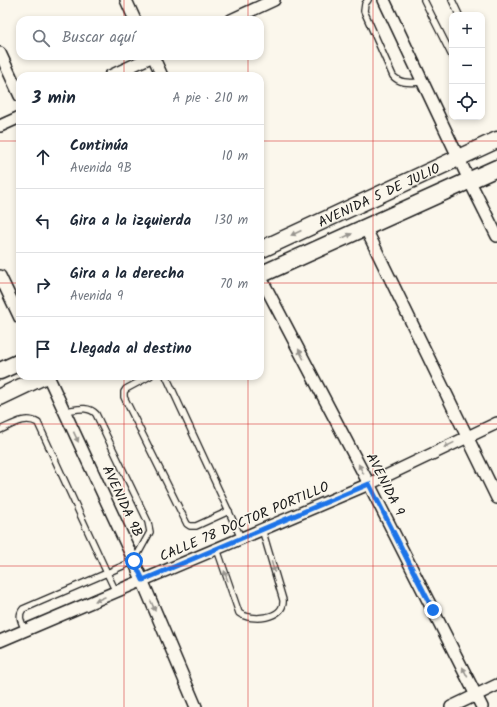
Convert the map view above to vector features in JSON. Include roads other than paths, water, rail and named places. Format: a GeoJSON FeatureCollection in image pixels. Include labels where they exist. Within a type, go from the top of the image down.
{"type":"FeatureCollection","features":[{"type":"Feature","properties":{"kind":"main road","name":"AVENIDA 5 DE JULIO"},"geometry":{"type":"LineString","coordinates":[[264,248],[497,140]]}},
{"type":"Feature","properties":{"kind":"main road","name":"AVENIDA 5 DE JULIO"},"geometry":{"type":"LineString","coordinates":[[264,273],[497,168]]}},
{"type":"Feature","properties":{"kind":"main road"},"geometry":{"type":"LineString","coordinates":[[0,371],[16,364]]}},
{"type":"Feature","properties":{"kind":"main road"},"geometry":{"type":"LineString","coordinates":[[0,397],[36,380]]}},
{"type":"Feature","properties":{"kind":"street"},"geometry":{"type":"LineString","coordinates":[[126,0],[133,16]]}},
{"type":"Feature","properties":{"kind":"street"},"geometry":{"type":"LineString","coordinates":[[240,16],[274,0]]}},
{"type":"Feature","properties":{"kind":"street"},"geometry":{"type":"LineString","coordinates":[[384,0],[458,158],[497,236]]}},
{"type":"Feature","properties":{"kind":"street"},"geometry":{"type":"LineString","coordinates":[[0,53],[16,87]]}},
{"type":"Feature","properties":{"kind":"street"},"geometry":{"type":"LineString","coordinates":[[119,72],[144,60]]}},
{"type":"Feature","properties":{"kind":"street"},"geometry":{"type":"LineString","coordinates":[[155,60],[160,72]]}},
{"type":"Feature","properties":{"kind":"street"},"geometry":{"type":"LineString","coordinates":[[0,126],[16,119]]}},
{"type":"Feature","properties":{"kind":"street"},"geometry":{"type":"LineString","coordinates":[[365,227],[497,498]]}},
{"type":"Feature","properties":{"kind":"street"},"geometry":{"type":"LineString","coordinates":[[0,276],[16,310]]}},
{"type":"Feature","properties":{"kind":"street","name":"AVENIDA 9"},"geometry":{"type":"LineString","coordinates":[[264,283],[369,484],[482,707]]}},
{"type":"Feature","properties":{"kind":"street","name":"AVENIDA 9B"},"geometry":{"type":"LineString","coordinates":[[50,380],[143,580],[196,707]]}},
{"type":"Feature","properties":{"kind":"street","name":"CALLE 78 DOCTOR PORTILLO"},"geometry":{"type":"LineString","coordinates":[[0,641],[369,484],[497,423]]}},
{"type":"Feature","properties":{"kind":"street"},"geometry":{"type":"LineString","coordinates":[[451,707],[497,685]]}},
{"type":"Feature","properties":{"kind":"lane"},"geometry":{"type":"LineString","coordinates":[[368,0],[365,4],[364,11],[394,76],[397,80],[402,82],[423,82]]}},
{"type":"Feature","properties":{"kind":"lane"},"geometry":{"type":"LineString","coordinates":[[424,0],[449,50]]}},
{"type":"Feature","properties":{"kind":"lane"},"geometry":{"type":"LineString","coordinates":[[452,0],[458,12]]}},
{"type":"Feature","properties":{"kind":"lane"},"geometry":{"type":"LineString","coordinates":[[143,380],[126,389],[124,396],[187,524],[190,526],[196,526],[229,511]]}},
{"type":"Feature","properties":{"kind":"lane"},"geometry":{"type":"LineString","coordinates":[[168,380],[241,538]]}},
{"type":"Feature","properties":{"kind":"lane"},"geometry":{"type":"LineString","coordinates":[[25,630],[20,617],[20,613],[23,610],[134,561],[150,532],[146,518],[96,414],[93,410],[89,409],[64,411]]}},
{"type":"Feature","properties":{"kind":"lane"},"geometry":{"type":"LineString","coordinates":[[0,430],[28,419],[38,423],[116,592]]}},
{"type":"Feature","properties":{"kind":"lane"},"geometry":{"type":"LineString","coordinates":[[217,549],[239,613],[250,618],[273,615],[281,610],[284,605],[262,529]]}}]}
